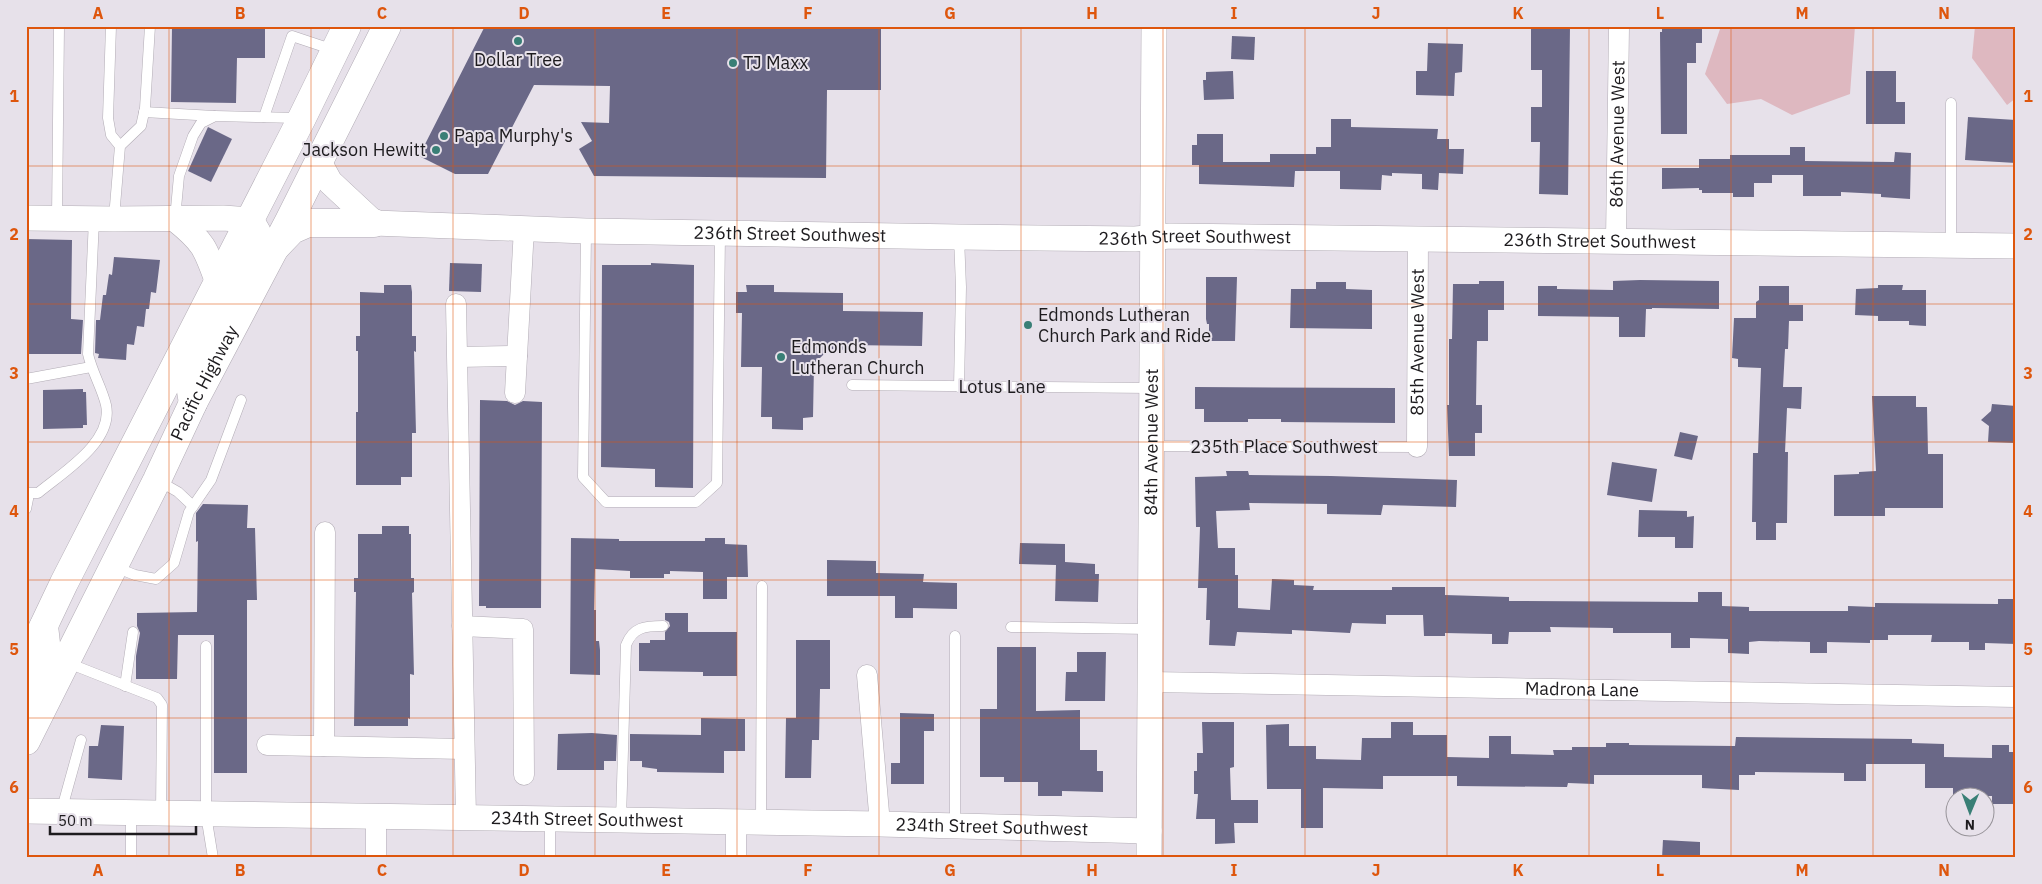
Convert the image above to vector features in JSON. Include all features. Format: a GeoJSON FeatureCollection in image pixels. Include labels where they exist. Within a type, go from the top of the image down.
{"type":"FeatureCollection","features":[{"type":"Feature","properties":{"kind":"main road","name":"Pacific Highway"},"geometry":{"type":"LineString","coordinates":[[26,741],[157,480],[193,403],[319,162],[386,26]]}},
{"type":"Feature","properties":{"kind":"main road","name":"Pacific Highway"},"geometry":{"type":"LineString","coordinates":[[26,663],[341,38]]}},
{"type":"Feature","properties":{"kind":"main road"},"geometry":{"type":"LineString","coordinates":[[193,403],[189,380],[257,233],[250,220]]}},
{"type":"Feature","properties":{"kind":"main road"},"geometry":{"type":"LineString","coordinates":[[272,252],[292,230],[308,223],[374,223]]}},
{"type":"Feature","properties":{"kind":"main road"},"geometry":{"type":"LineString","coordinates":[[26,697],[47,652],[44,626]]}},
{"type":"Feature","properties":{"kind":"street","name":"84th Avenue West"},"geometry":{"type":"LineString","coordinates":[[1149,858],[1154,26]]}},
{"type":"Feature","properties":{"kind":"street","name":"86th Avenue West"},"geometry":{"type":"LineString","coordinates":[[1616,240],[1619,26]]}},
{"type":"Feature","properties":{"kind":"street"},"geometry":{"type":"LineString","coordinates":[[319,162],[330,182],[374,223]]}},
{"type":"Feature","properties":{"kind":"street"},"geometry":{"type":"LineString","coordinates":[[26,218],[223,218],[250,220]]}},
{"type":"Feature","properties":{"kind":"street"},"geometry":{"type":"LineString","coordinates":[[176,219],[194,234],[207,251],[218,283]]}},
{"type":"Feature","properties":{"kind":"street","name":"236th Street Southwest"},"geometry":{"type":"LineString","coordinates":[[374,223],[720,234],[1135,240],[1170,236],[2016,246]]}},
{"type":"Feature","properties":{"kind":"street"},"geometry":{"type":"LineString","coordinates":[[515,393],[524,228]]}},
{"type":"Feature","properties":{"kind":"street","name":"85th Avenue West"},"geometry":{"type":"LineString","coordinates":[[1417,447],[1418,238]]}},
{"type":"Feature","properties":{"kind":"street"},"geometry":{"type":"LineString","coordinates":[[456,304],[466,818]]}},
{"type":"Feature","properties":{"kind":"street"},"geometry":{"type":"LineString","coordinates":[[458,357],[517,356]]}},
{"type":"Feature","properties":{"kind":"street"},"geometry":{"type":"LineString","coordinates":[[324,746],[325,532]]}},
{"type":"Feature","properties":{"kind":"street"},"geometry":{"type":"LineString","coordinates":[[462,626],[523,629],[524,775]]}},
{"type":"Feature","properties":{"kind":"street"},"geometry":{"type":"LineString","coordinates":[[867,675],[880,824]]}},
{"type":"Feature","properties":{"kind":"street","name":"Madrona Lane"},"geometry":{"type":"LineString","coordinates":[[1150,682],[2016,697]]}},
{"type":"Feature","properties":{"kind":"street"},"geometry":{"type":"LineString","coordinates":[[267,745],[464,749]]}},
{"type":"Feature","properties":{"kind":"street","name":"234th Street Southwest"},"geometry":{"type":"LineString","coordinates":[[26,811],[161,815],[880,824],[1149,831]]}},
{"type":"Feature","properties":{"kind":"street"},"geometry":{"type":"LineString","coordinates":[[376,817],[376,858]]}},
{"type":"Feature","properties":{"kind":"street"},"geometry":{"type":"LineString","coordinates":[[736,858],[749,823]]}},
{"type":"Feature","properties":{"kind":"lane"},"geometry":{"type":"LineString","coordinates":[[57,218],[59,26]]}},
{"type":"Feature","properties":{"kind":"lane"},"geometry":{"type":"LineString","coordinates":[[111,26],[108,118],[111,135],[120,146]]}},
{"type":"Feature","properties":{"kind":"lane"},"geometry":{"type":"LineString","coordinates":[[26,509],[27,493],[38,493],[95,445],[104,429],[107,416],[106,405],[88,354],[104,219],[120,146],[141,126],[144,112],[150,26]]}},
{"type":"Feature","properties":{"kind":"lane"},"geometry":{"type":"LineString","coordinates":[[264,117],[292,36],[341,38]]}},
{"type":"Feature","properties":{"kind":"lane"},"geometry":{"type":"LineString","coordinates":[[1951,103],[1951,244]]}},
{"type":"Feature","properties":{"kind":"lane"},"geometry":{"type":"LineString","coordinates":[[144,112],[302,118]]}},
{"type":"Feature","properties":{"kind":"lane"},"geometry":{"type":"LineString","coordinates":[[176,219],[179,176],[193,136],[201,123],[215,116]]}},
{"type":"Feature","properties":{"kind":"lane"},"geometry":{"type":"LineString","coordinates":[[586,231],[583,477],[606,502],[696,502],[717,483],[720,234]]}},
{"type":"Feature","properties":{"kind":"lane"},"geometry":{"type":"LineString","coordinates":[[958,237],[961,287],[959,387]]}},
{"type":"Feature","properties":{"kind":"lane"},"geometry":{"type":"LineString","coordinates":[[26,379],[91,367]]}},
{"type":"Feature","properties":{"kind":"lane","name":"Lotus Lane"},"geometry":{"type":"LineString","coordinates":[[852,385],[1152,388]]}},
{"type":"Feature","properties":{"kind":"lane"},"geometry":{"type":"LineString","coordinates":[[114,567],[135,576],[156,579],[174,563],[189,512],[211,480],[241,400]]}},
{"type":"Feature","properties":{"kind":"lane","name":"235th Place Southwest"},"geometry":{"type":"LineString","coordinates":[[1152,446],[1417,447]]}},
{"type":"Feature","properties":{"kind":"lane"},"geometry":{"type":"LineString","coordinates":[[157,480],[178,492],[193,506]]}},
{"type":"Feature","properties":{"kind":"lane"},"geometry":{"type":"LineString","coordinates":[[749,823],[762,586]]}},
{"type":"Feature","properties":{"kind":"lane"},"geometry":{"type":"LineString","coordinates":[[621,820],[626,645],[632,633],[639,628],[663,626]]}},
{"type":"Feature","properties":{"kind":"lane"},"geometry":{"type":"LineString","coordinates":[[1011,627],[1150,629]]}},
{"type":"Feature","properties":{"kind":"lane"},"geometry":{"type":"LineString","coordinates":[[125,686],[133,632]]}},
{"type":"Feature","properties":{"kind":"lane"},"geometry":{"type":"LineString","coordinates":[[955,636],[955,826]]}},
{"type":"Feature","properties":{"kind":"lane"},"geometry":{"type":"LineString","coordinates":[[206,646],[206,815],[213,858]]}},
{"type":"Feature","properties":{"kind":"lane"},"geometry":{"type":"LineString","coordinates":[[65,662],[157,698],[162,705],[161,815]]}},
{"type":"Feature","properties":{"kind":"lane"},"geometry":{"type":"LineString","coordinates":[[60,813],[81,740]]}},
{"type":"Feature","properties":{"kind":"lane"},"geometry":{"type":"LineString","coordinates":[[131,858],[132,814]]}},
{"type":"Feature","properties":{"kind":"lane"},"geometry":{"type":"LineString","coordinates":[[550,819],[550,858]]}},
{"type":"Feature","properties":{"kind":"shaded area"},"geometry":{"type":"Polygon","coordinates":[[[1721,26],[1855,26],[1850,94],[1792,115],[1761,99],[1727,104],[1705,74],[1721,26]]]}},
{"type":"Feature","properties":{"kind":"shaded area"},"geometry":{"type":"Polygon","coordinates":[[[1975,26],[2016,26],[2016,98],[2007,105],[1972,58],[1975,26]]]}},
{"type":"Feature","properties":{"kind":"building"},"geometry":{"type":"Polygon","coordinates":[[[172,26],[265,26],[265,58],[237,58],[236,103],[171,102],[172,26]]]}},
{"type":"Feature","properties":{"kind":"building"},"geometry":{"type":"Polygon","coordinates":[[[485,26],[881,26],[881,90],[827,90],[826,178],[594,176],[579,149],[592,141],[581,122],[609,123],[610,86],[534,85],[488,174],[455,174],[419,156],[485,26]]]}},
{"type":"Feature","properties":{"kind":"building"},"geometry":{"type":"Polygon","coordinates":[[[1531,26],[1570,26],[1568,195],[1539,194],[1540,142],[1531,142],[1531,107],[1542,107],[1542,70],[1531,70],[1531,26]]]}},
{"type":"Feature","properties":{"kind":"building"},"geometry":{"type":"Polygon","coordinates":[[[1662,26],[1702,26],[1702,43],[1696,43],[1696,63],[1687,63],[1687,134],[1661,134],[1660,32],[1662,32],[1662,26]]]}},
{"type":"Feature","properties":{"kind":"building"},"geometry":{"type":"Polygon","coordinates":[[[1232,36],[1255,37],[1254,60],[1231,59],[1232,36]]]}},
{"type":"Feature","properties":{"kind":"building"},"geometry":{"type":"Polygon","coordinates":[[[1428,43],[1463,44],[1462,72],[1455,73],[1454,96],[1416,95],[1416,71],[1427,71],[1428,43]]]}},
{"type":"Feature","properties":{"kind":"building"},"geometry":{"type":"Polygon","coordinates":[[[1233,71],[1234,99],[1204,100],[1203,80],[1206,80],[1206,72],[1233,71]]]}},
{"type":"Feature","properties":{"kind":"building"},"geometry":{"type":"Polygon","coordinates":[[[1866,71],[1896,71],[1896,102],[1905,102],[1905,124],[1866,124],[1866,71]]]}},
{"type":"Feature","properties":{"kind":"building"},"geometry":{"type":"Polygon","coordinates":[[[1968,117],[2016,120],[2016,163],[1965,160],[1968,117]]]}},
{"type":"Feature","properties":{"kind":"building"},"geometry":{"type":"Polygon","coordinates":[[[1331,119],[1351,119],[1351,127],[1438,129],[1437,139],[1449,139],[1449,149],[1464,149],[1463,174],[1439,173],[1438,190],[1422,189],[1422,174],[1392,173],[1392,176],[1382,175],[1381,190],[1340,189],[1340,171],[1295,171],[1294,187],[1199,184],[1199,165],[1192,165],[1192,145],[1197,145],[1197,134],[1223,134],[1223,162],[1270,162],[1270,154],[1316,154],[1316,147],[1331,147],[1331,119]]]}},
{"type":"Feature","properties":{"kind":"building"},"geometry":{"type":"Polygon","coordinates":[[[208,127],[232,139],[211,182],[188,171],[208,127]]]}},
{"type":"Feature","properties":{"kind":"building"},"geometry":{"type":"Polygon","coordinates":[[[1790,147],[1805,147],[1805,161],[1894,162],[1895,152],[1911,153],[1910,199],[1881,197],[1881,194],[1841,192],[1841,196],[1803,196],[1803,175],[1772,175],[1772,183],[1754,183],[1754,197],[1733,197],[1733,193],[1702,193],[1702,190],[1699,190],[1699,188],[1662,189],[1662,168],[1699,168],[1699,159],[1730,159],[1730,155],[1790,155],[1790,147]]]}},
{"type":"Feature","properties":{"kind":"building"},"geometry":{"type":"Polygon","coordinates":[[[26,239],[72,240],[71,319],[83,320],[81,354],[26,354],[26,239]]]}},
{"type":"Feature","properties":{"kind":"building"},"geometry":{"type":"Polygon","coordinates":[[[114,257],[160,260],[156,293],[151,292],[149,309],[146,309],[144,327],[137,326],[134,345],[127,344],[126,360],[98,358],[99,354],[95,353],[96,320],[100,320],[103,295],[106,295],[109,274],[112,275],[114,257]]]}},
{"type":"Feature","properties":{"kind":"building"},"geometry":{"type":"Polygon","coordinates":[[[450,263],[482,264],[481,292],[449,291],[450,263]]]}},
{"type":"Feature","properties":{"kind":"building"},"geometry":{"type":"Polygon","coordinates":[[[651,263],[694,265],[693,488],[655,487],[655,469],[601,467],[602,265],[651,265],[651,263]]]}},
{"type":"Feature","properties":{"kind":"building"},"geometry":{"type":"Polygon","coordinates":[[[1206,277],[1237,277],[1235,341],[1209,341],[1209,324],[1207,324],[1206,319],[1206,277]]]}},
{"type":"Feature","properties":{"kind":"building"},"geometry":{"type":"Polygon","coordinates":[[[1479,281],[1504,281],[1504,310],[1488,310],[1488,341],[1477,341],[1476,405],[1482,405],[1482,433],[1475,433],[1475,456],[1449,456],[1447,405],[1449,405],[1449,339],[1452,339],[1453,284],[1479,284],[1479,281]]]}},
{"type":"Feature","properties":{"kind":"building"},"geometry":{"type":"Polygon","coordinates":[[[1613,281],[1719,281],[1719,309],[1646,309],[1645,337],[1619,337],[1619,317],[1538,316],[1538,286],[1557,286],[1557,289],[1613,290],[1613,281]]]}},
{"type":"Feature","properties":{"kind":"building"},"geometry":{"type":"Polygon","coordinates":[[[1316,282],[1346,282],[1346,289],[1372,290],[1372,329],[1290,328],[1291,289],[1316,289],[1316,282]]]}},
{"type":"Feature","properties":{"kind":"building"},"geometry":{"type":"Polygon","coordinates":[[[384,285],[411,285],[412,336],[416,336],[416,352],[414,351],[416,433],[412,433],[412,477],[401,477],[401,485],[356,485],[358,351],[356,351],[356,336],[360,336],[360,292],[384,293],[384,285]]]}},
{"type":"Feature","properties":{"kind":"building","name":"Edmonds Lutheran Church"},"geometry":{"type":"Polygon","coordinates":[[[746,285],[774,285],[774,292],[843,293],[843,311],[923,312],[922,346],[848,345],[848,350],[829,349],[814,364],[813,417],[803,418],[803,430],[772,429],[772,417],[761,417],[762,367],[741,367],[742,313],[736,313],[736,292],[747,292],[746,285]]]}},
{"type":"Feature","properties":{"kind":"building"},"geometry":{"type":"Polygon","coordinates":[[[1878,285],[1903,285],[1902,290],[1926,290],[1926,326],[1909,325],[1909,321],[1878,321],[1878,316],[1855,315],[1856,289],[1878,288],[1878,285]]]}},
{"type":"Feature","properties":{"kind":"building"},"geometry":{"type":"Polygon","coordinates":[[[1759,286],[1789,286],[1789,305],[1803,305],[1803,321],[1789,321],[1788,349],[1785,349],[1783,387],[1802,387],[1801,409],[1787,408],[1785,452],[1788,452],[1787,523],[1776,523],[1776,540],[1756,540],[1756,522],[1752,522],[1753,453],[1758,453],[1761,368],[1738,367],[1738,359],[1732,358],[1734,318],[1756,318],[1759,286]]]}},
{"type":"Feature","properties":{"kind":"building"},"geometry":{"type":"Polygon","coordinates":[[[1195,387],[1395,388],[1395,423],[1281,422],[1281,419],[1248,419],[1248,422],[1204,422],[1204,409],[1195,409],[1195,387]]]}},
{"type":"Feature","properties":{"kind":"building"},"geometry":{"type":"Polygon","coordinates":[[[83,389],[83,392],[86,392],[87,425],[83,425],[83,428],[43,429],[43,390],[83,389]]]}},
{"type":"Feature","properties":{"kind":"building"},"geometry":{"type":"Polygon","coordinates":[[[1872,396],[1916,396],[1916,407],[1927,407],[1928,454],[1943,454],[1943,508],[1885,508],[1885,516],[1834,516],[1834,475],[1876,471],[1872,396]]]}},
{"type":"Feature","properties":{"kind":"building"},"geometry":{"type":"Polygon","coordinates":[[[480,400],[507,401],[515,405],[523,401],[542,402],[541,608],[486,608],[486,606],[479,606],[480,400]]]}},
{"type":"Feature","properties":{"kind":"building"},"geometry":{"type":"Polygon","coordinates":[[[1992,404],[2016,406],[2016,443],[1988,442],[1989,426],[1981,420],[1991,411],[1992,404]]]}},
{"type":"Feature","properties":{"kind":"building"},"geometry":{"type":"Polygon","coordinates":[[[1680,432],[1698,436],[1692,460],[1674,456],[1680,432]]]}},
{"type":"Feature","properties":{"kind":"building"},"geometry":{"type":"Polygon","coordinates":[[[1612,462],[1657,469],[1652,502],[1607,495],[1612,462]]]}},
{"type":"Feature","properties":{"kind":"building"},"geometry":{"type":"Polygon","coordinates":[[[1226,471],[1248,471],[1249,475],[1457,480],[1456,507],[1383,505],[1381,515],[1327,514],[1327,504],[1249,503],[1250,510],[1216,511],[1218,548],[1235,548],[1235,575],[1238,575],[1238,608],[1270,610],[1272,579],[1294,580],[1294,585],[1314,586],[1313,590],[1392,590],[1392,587],[1445,587],[1445,595],[1509,597],[1509,601],[1698,602],[1698,592],[1722,592],[1722,606],[1749,607],[1749,611],[1848,611],[1848,606],[1875,607],[1875,603],[1998,604],[1998,599],[2016,599],[2016,644],[1985,643],[1985,650],[1969,650],[1969,642],[1931,642],[1932,635],[1888,635],[1888,640],[1870,640],[1870,643],[1827,642],[1827,653],[1810,653],[1810,642],[1749,642],[1749,654],[1728,653],[1728,639],[1690,638],[1690,648],[1671,648],[1671,633],[1613,633],[1613,628],[1550,627],[1551,632],[1509,632],[1508,644],[1492,644],[1492,634],[1445,633],[1445,636],[1424,636],[1423,615],[1386,615],[1386,624],[1352,623],[1350,633],[1292,630],[1292,634],[1237,632],[1235,646],[1209,645],[1210,620],[1206,620],[1207,588],[1198,588],[1200,527],[1196,527],[1195,477],[1227,476],[1226,471]]]}},
{"type":"Feature","properties":{"kind":"building"},"geometry":{"type":"Polygon","coordinates":[[[203,504],[248,505],[247,528],[255,528],[257,600],[247,600],[247,773],[214,773],[214,635],[178,635],[177,679],[136,679],[136,656],[140,633],[137,626],[137,613],[197,612],[198,541],[196,542],[196,513],[203,504]]]}},
{"type":"Feature","properties":{"kind":"building"},"geometry":{"type":"Polygon","coordinates":[[[1639,510],[1687,511],[1687,517],[1694,516],[1693,548],[1675,548],[1675,537],[1638,537],[1639,510]]]}},
{"type":"Feature","properties":{"kind":"building"},"geometry":{"type":"Polygon","coordinates":[[[382,526],[409,526],[409,534],[411,534],[411,578],[414,578],[414,592],[412,593],[414,675],[410,674],[410,719],[408,718],[408,726],[354,726],[356,592],[354,592],[354,578],[358,578],[358,534],[382,534],[382,526]]]}},
{"type":"Feature","properties":{"kind":"building"},"geometry":{"type":"Polygon","coordinates":[[[571,538],[619,539],[619,541],[705,541],[705,538],[725,538],[725,544],[747,545],[748,577],[727,577],[727,599],[703,599],[703,572],[670,571],[670,574],[664,574],[664,578],[630,578],[630,571],[595,569],[594,610],[596,610],[596,641],[599,641],[600,650],[600,675],[570,674],[571,538]]]}},
{"type":"Feature","properties":{"kind":"building"},"geometry":{"type":"Polygon","coordinates":[[[1020,543],[1065,544],[1065,562],[1095,564],[1095,574],[1099,574],[1098,602],[1055,601],[1056,565],[1019,564],[1020,543]]]}},
{"type":"Feature","properties":{"kind":"building"},"geometry":{"type":"Polygon","coordinates":[[[827,560],[876,561],[876,573],[924,574],[923,582],[957,583],[957,609],[913,608],[913,618],[895,618],[895,596],[827,596],[827,560]]]}},
{"type":"Feature","properties":{"kind":"building"},"geometry":{"type":"Polygon","coordinates":[[[665,613],[688,613],[688,632],[737,632],[737,676],[703,676],[703,672],[639,671],[639,643],[650,643],[650,640],[665,640],[665,632],[670,626],[669,622],[665,620],[665,613]]]}},
{"type":"Feature","properties":{"kind":"building"},"geometry":{"type":"Polygon","coordinates":[[[796,640],[830,640],[830,689],[820,689],[819,740],[812,740],[811,778],[785,778],[786,718],[796,718],[796,640]]]}},
{"type":"Feature","properties":{"kind":"building"},"geometry":{"type":"Polygon","coordinates":[[[997,647],[1036,647],[1036,711],[1080,710],[1080,750],[1097,750],[1097,771],[1103,771],[1103,792],[1062,791],[1062,796],[1038,796],[1038,782],[1004,782],[1004,777],[980,777],[980,709],[997,709],[997,647]]]}},
{"type":"Feature","properties":{"kind":"building"},"geometry":{"type":"Polygon","coordinates":[[[1077,652],[1106,652],[1105,701],[1065,701],[1066,672],[1077,672],[1077,652]]]}},
{"type":"Feature","properties":{"kind":"building"},"geometry":{"type":"Polygon","coordinates":[[[900,713],[934,714],[934,731],[924,731],[924,784],[891,784],[891,763],[900,763],[900,713]]]}},
{"type":"Feature","properties":{"kind":"building"},"geometry":{"type":"Polygon","coordinates":[[[701,718],[745,719],[745,751],[724,751],[724,773],[657,772],[657,769],[642,767],[642,761],[630,761],[630,734],[701,735],[701,718]]]}},
{"type":"Feature","properties":{"kind":"building"},"geometry":{"type":"Polygon","coordinates":[[[1202,722],[1234,722],[1234,767],[1230,768],[1231,800],[1258,800],[1258,823],[1234,823],[1235,843],[1215,844],[1215,819],[1196,819],[1198,794],[1194,794],[1194,771],[1197,771],[1197,753],[1203,753],[1202,722]]]}},
{"type":"Feature","properties":{"kind":"building"},"geometry":{"type":"Polygon","coordinates":[[[1391,722],[1413,722],[1413,735],[1447,735],[1447,757],[1489,758],[1489,736],[1511,736],[1511,754],[1554,755],[1553,750],[1572,750],[1572,747],[1606,747],[1606,743],[1735,746],[1736,737],[1912,739],[1912,743],[1944,744],[1944,757],[1992,758],[1992,745],[2009,745],[2009,752],[2016,752],[2016,804],[1994,804],[1994,786],[1925,788],[1925,764],[1866,764],[1866,781],[1844,781],[1844,773],[1755,772],[1755,775],[1739,775],[1739,790],[1702,788],[1702,775],[1594,775],[1594,784],[1568,783],[1567,787],[1457,786],[1457,776],[1383,776],[1383,789],[1323,788],[1323,828],[1301,828],[1301,789],[1267,789],[1266,725],[1289,724],[1289,746],[1316,746],[1316,759],[1361,760],[1362,738],[1391,738],[1391,722]]]}},
{"type":"Feature","properties":{"kind":"building"},"geometry":{"type":"Polygon","coordinates":[[[101,725],[124,726],[122,780],[88,778],[89,746],[98,746],[101,725]]]}},
{"type":"Feature","properties":{"kind":"building"},"geometry":{"type":"Polygon","coordinates":[[[592,733],[617,735],[616,761],[604,761],[604,770],[557,770],[558,734],[592,733]]]}},
{"type":"Feature","properties":{"kind":"building"},"geometry":{"type":"Polygon","coordinates":[[[1663,840],[1700,842],[1700,858],[1662,858],[1663,840]]]}},
{"type":"Feature","properties":{"kind":"place","name":"Dollar Tree"},"geometry":{"type":"Point","coordinates":[518,41]}},
{"type":"Feature","properties":{"kind":"place","name":"TJ Maxx"},"geometry":{"type":"Point","coordinates":[733,63]}},
{"type":"Feature","properties":{"kind":"place","name":"Papa Murphy's"},"geometry":{"type":"Point","coordinates":[444,136]}},
{"type":"Feature","properties":{"kind":"place","name":"Jackson Hewitt"},"geometry":{"type":"Point","coordinates":[436,150]}},
{"type":"Feature","properties":{"kind":"place","name":"Edmonds Lutheran Church Park and Ride"},"geometry":{"type":"Point","coordinates":[1028,325]}},
{"type":"Feature","properties":{"kind":"place","name":"Edmonds Lutheran Church"},"geometry":{"type":"Point","coordinates":[781,357]}}]}
